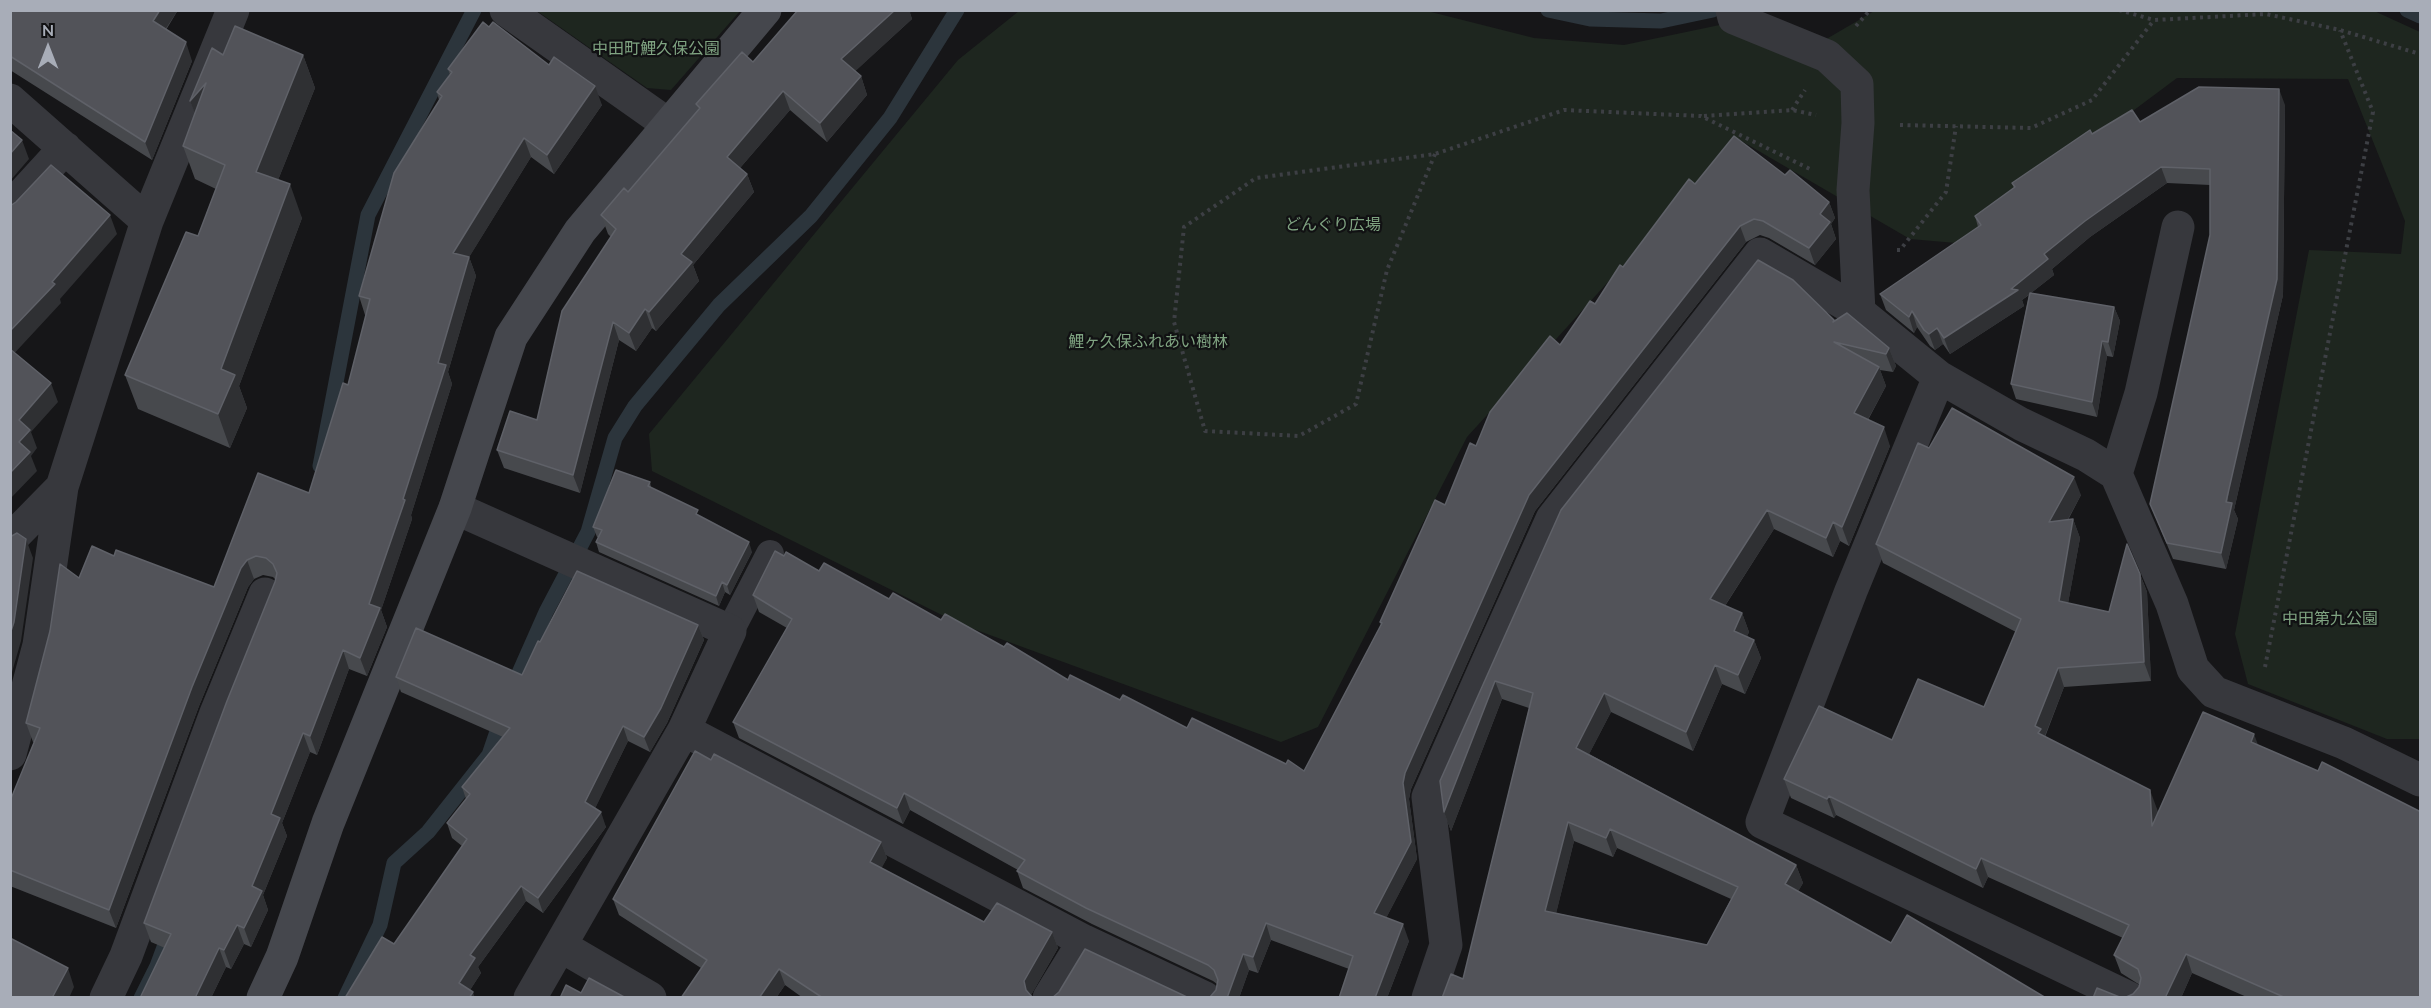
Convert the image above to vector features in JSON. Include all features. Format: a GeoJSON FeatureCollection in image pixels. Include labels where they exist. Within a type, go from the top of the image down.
{"type":"FeatureCollection","features":[{"type":"Feature","properties":{"kind":"street"},"geometry":{"type":"LineString","coordinates":[[10,754],[39,645],[62,487],[147,221],[233,10]]}},
{"type":"Feature","properties":{"kind":"street"},"geometry":{"type":"LineString","coordinates":[[506,10],[669,125]]}},
{"type":"Feature","properties":{"kind":"street"},"geometry":{"type":"LineString","coordinates":[[263,998],[282,957],[328,823],[455,508],[511,337],[580,231],[765,10]]}},
{"type":"Feature","properties":{"kind":"street"},"geometry":{"type":"LineString","coordinates":[[1733,14],[1827,57],[1857,84],[1858,123],[1853,190],[1859,312]]}},
{"type":"Feature","properties":{"kind":"street"},"geometry":{"type":"LineString","coordinates":[[10,100],[147,221]]}},
{"type":"Feature","properties":{"kind":"street"},"geometry":{"type":"LineString","coordinates":[[10,208],[65,148]]}},
{"type":"Feature","properties":{"kind":"street"},"geometry":{"type":"LineString","coordinates":[[2116,474],[2141,393],[2178,227]]}},
{"type":"Feature","properties":{"kind":"street"},"geometry":{"type":"LineString","coordinates":[[1428,998],[1446,945],[1428,798],[1552,519],[1760,254],[1859,312],[1939,377],[2021,424],[2086,455],[2116,474],[2172,604],[2193,669],[2214,692],[2344,743],[2421,780]]}},
{"type":"Feature","properties":{"kind":"street"},"geometry":{"type":"LineString","coordinates":[[1939,377],[1851,591],[1762,822],[2129,998]]}},
{"type":"Feature","properties":{"kind":"street"},"geometry":{"type":"LineString","coordinates":[[10,540],[62,487]]}},
{"type":"Feature","properties":{"kind":"street"},"geometry":{"type":"LineString","coordinates":[[455,508],[730,630],[684,730],[530,998]]}},
{"type":"Feature","properties":{"kind":"street"},"geometry":{"type":"LineString","coordinates":[[106,998],[130,945],[216,713],[265,594]]}},
{"type":"Feature","properties":{"kind":"street"},"geometry":{"type":"LineString","coordinates":[[684,730],[1084,941],[1205,998]]}},
{"type":"Feature","properties":{"kind":"street"},"geometry":{"type":"LineString","coordinates":[[1049,998],[1084,941]]}},
{"type":"Feature","properties":{"kind":"street"},"geometry":{"type":"LineString","coordinates":[[561,946],[650,998]]}},
{"type":"Feature","properties":{"kind":"lane"},"geometry":{"type":"LineString","coordinates":[[730,630],[770,554]]}},
{"type":"Feature","properties":{"kind":"path"},"geometry":{"type":"LineString","coordinates":[[2119,10],[2154,20],[2266,14],[2340,30],[2421,54]]}},
{"type":"Feature","properties":{"kind":"path"},"geometry":{"type":"LineString","coordinates":[[1855,238],[1900,250],[1946,192],[1956,126],[2031,128],[2092,100],[2154,20]]}},
{"type":"Feature","properties":{"kind":"path"},"geometry":{"type":"LineString","coordinates":[[2256,708],[2373,112],[2340,30]]}},
{"type":"Feature","properties":{"kind":"path"},"geometry":{"type":"LineString","coordinates":[[1435,154],[1387,270],[1356,404],[1299,436],[1205,431],[1174,322],[1184,227],[1256,178],[1435,154],[1564,110],[1701,116],[1853,190]]}},
{"type":"Feature","properties":{"kind":"green space","name":"鯉ヶ久保ふれあい樹林"},"geometry":{"type":"Polygon","coordinates":[[[1876,10],[2372,10],[2420,32],[2420,739],[2387,739],[2248,684],[2235,634],[2309,250],[2401,254],[2405,221],[2348,79],[2177,78],[1956,243],[1910,239],[1738,139],[1467,437],[1318,727],[1281,742],[960,624],[652,471],[649,434],[958,60],[1019,11],[1427,11],[1534,38],[1624,45],[1734,22],[1811,48],[1876,10]]]}},
{"type":"Feature","properties":{"kind":"green space","name":"中田町鯉久保公園"},"geometry":{"type":"Polygon","coordinates":[[[537,11],[740,11],[671,90],[647,88],[537,11]]]}},
{"type":"Feature","properties":{"kind":"building"},"geometry":{"type":"Polygon","coordinates":[[[10,10],[160,10],[153,21],[186,42],[145,142],[10,56],[10,10]]]}},
{"type":"Feature","properties":{"kind":"building"},"geometry":{"type":"Polygon","coordinates":[[[798,10],[895,10],[841,59],[861,76],[820,123],[783,91],[727,157],[747,174],[681,254],[692,262],[649,312],[645,309],[629,333],[613,322],[573,475],[497,450],[510,411],[537,420],[562,311],[616,229],[601,215],[624,188],[628,192],[700,108],[696,104],[742,52],[753,62],[798,10]]]}},
{"type":"Feature","properties":{"kind":"building"},"geometry":{"type":"Polygon","coordinates":[[[483,22],[489,27],[493,22],[549,65],[554,57],[595,86],[547,155],[524,138],[453,253],[469,257],[438,363],[446,365],[403,499],[405,500],[369,604],[380,608],[360,658],[343,650],[310,736],[303,733],[271,814],[280,818],[252,886],[262,891],[244,928],[237,925],[224,950],[219,948],[195,998],[140,998],[171,934],[144,923],[277,573],[273,564],[266,558],[256,556],[247,560],[241,568],[192,687],[109,910],[10,870],[10,801],[40,728],[26,723],[50,631],[60,564],[79,578],[92,546],[114,556],[116,550],[214,587],[258,473],[309,493],[343,383],[348,385],[370,299],[359,296],[394,173],[442,96],[437,92],[452,72],[448,69],[483,22]]]}},
{"type":"Feature","properties":{"kind":"building"},"geometry":{"type":"Polygon","coordinates":[[[235,26],[303,55],[256,172],[290,184],[221,369],[235,375],[218,414],[125,375],[186,232],[198,236],[225,165],[183,146],[206,83],[190,101],[212,48],[223,55],[235,26]]]}},
{"type":"Feature","properties":{"kind":"building"},"geometry":{"type":"Polygon","coordinates":[[[2199,87],[2279,89],[2277,279],[2226,502],[2232,503],[2221,553],[2167,543],[2150,504],[2210,235],[2210,169],[2161,167],[2085,221],[2044,254],[2048,259],[2011,289],[2018,290],[1944,338],[1937,328],[1929,334],[1912,311],[1909,317],[1880,294],[1981,225],[1975,216],[2015,187],[2012,183],[2090,130],[2092,134],[2132,110],[2140,122],[2199,87]]]}},
{"type":"Feature","properties":{"kind":"building"},"geometry":{"type":"Polygon","coordinates":[[[10,130],[22,140],[10,154],[10,130]]]}},
{"type":"Feature","properties":{"kind":"building"},"geometry":{"type":"Polygon","coordinates":[[[1734,136],[1785,175],[1790,170],[1829,202],[1820,214],[1830,222],[1809,248],[1763,221],[1754,219],[1740,226],[1529,495],[1405,773],[1403,783],[1411,842],[1374,913],[1403,924],[1375,998],[1339,998],[1353,956],[1266,923],[1253,957],[1243,954],[1227,998],[1208,998],[1216,990],[1218,980],[1214,970],[1208,965],[1086,908],[1017,871],[1025,860],[904,793],[897,808],[733,722],[792,619],[753,595],[775,551],[784,556],[786,552],[819,571],[824,563],[889,599],[893,593],[941,620],[945,614],[1004,647],[1007,643],[1068,680],[1070,675],[1120,700],[1123,695],[1187,728],[1192,718],[1286,764],[1288,760],[1304,771],[1382,623],[1380,622],[1435,500],[1445,505],[1470,443],[1476,446],[1490,412],[1550,336],[1560,345],[1590,301],[1595,304],[1620,265],[1623,267],[1689,179],[1695,184],[1734,136]]]}},
{"type":"Feature","properties":{"kind":"building"},"geometry":{"type":"Polygon","coordinates":[[[51,165],[110,215],[52,282],[55,284],[10,331],[10,206],[51,165]]]}},
{"type":"Feature","properties":{"kind":"building"},"geometry":{"type":"Polygon","coordinates":[[[1758,260],[1793,280],[1834,320],[1833,322],[1847,313],[1889,348],[1886,354],[1834,342],[1879,367],[1854,413],[1884,427],[1842,527],[1833,522],[1826,538],[1767,510],[1710,599],[1742,613],[1734,631],[1754,640],[1738,675],[1715,665],[1686,732],[1604,693],[1576,748],[1796,865],[1785,884],[1891,943],[1907,915],[2046,998],[1442,998],[1451,974],[1463,979],[1533,693],[1495,681],[1444,812],[1440,781],[1561,510],[1758,260]],[[1568,822],[1545,911],[1707,945],[1738,887],[1610,829],[1606,838],[1568,822]]]}},
{"type":"Feature","properties":{"kind":"building"},"geometry":{"type":"Polygon","coordinates":[[[2030,293],[2114,307],[2108,342],[2102,341],[2092,402],[2011,384],[2030,293]]]}},
{"type":"Feature","properties":{"kind":"building"},"geometry":{"type":"Polygon","coordinates":[[[10,349],[51,383],[19,420],[30,430],[19,442],[30,452],[10,473],[10,349]]]}},
{"type":"Feature","properties":{"kind":"building"},"geometry":{"type":"Polygon","coordinates":[[[1952,408],[2074,477],[2049,522],[2073,519],[2059,601],[2109,612],[2127,544],[2140,574],[2144,662],[2058,668],[2035,726],[2041,729],[2038,733],[2150,790],[2152,826],[2203,712],[2254,734],[2251,742],[2318,771],[2322,762],[2421,812],[2421,998],[2286,998],[2186,954],[2165,998],[2124,998],[2133,994],[2139,987],[2141,978],[2138,969],[2114,955],[2129,925],[1981,858],[1976,869],[1829,796],[1827,799],[1784,779],[1819,706],[1892,740],[1918,679],[1984,707],[2021,619],[1876,544],[1918,443],[1929,448],[1952,408]]]}},
{"type":"Feature","properties":{"kind":"building"},"geometry":{"type":"Polygon","coordinates":[[[616,470],[650,482],[648,486],[698,510],[696,514],[749,542],[727,585],[722,582],[716,596],[596,542],[602,530],[593,527],[616,470]]]}},
{"type":"Feature","properties":{"kind":"building"},"geometry":{"type":"Polygon","coordinates":[[[17,533],[26,539],[14,622],[10,634],[10,537],[17,533]]]}},
{"type":"Feature","properties":{"kind":"building"},"geometry":{"type":"Polygon","coordinates":[[[577,571],[698,625],[661,708],[644,737],[623,726],[585,802],[601,812],[538,898],[521,886],[470,955],[475,958],[459,983],[473,992],[469,998],[345,998],[382,937],[394,944],[467,839],[447,823],[470,794],[462,787],[510,728],[396,677],[416,628],[522,675],[577,571]]]}},
{"type":"Feature","properties":{"kind":"building"},"geometry":{"type":"Polygon","coordinates":[[[695,751],[711,760],[714,754],[881,842],[870,862],[984,922],[997,903],[1052,932],[1024,981],[1026,990],[1033,998],[823,998],[779,969],[759,998],[681,998],[707,960],[613,899],[695,751]]]}},
{"type":"Feature","properties":{"kind":"building"},"geometry":{"type":"Polygon","coordinates":[[[10,938],[68,968],[52,998],[10,998],[10,938]]]}},
{"type":"Feature","properties":{"kind":"building"},"geometry":{"type":"Polygon","coordinates":[[[1085,949],[1189,998],[1052,998],[1059,992],[1085,949]]]}},
{"type":"Feature","properties":{"kind":"building"},"geometry":{"type":"Polygon","coordinates":[[[589,978],[626,998],[560,998],[566,985],[581,993],[589,978]]]}},
{"type":"Feature","properties":{"kind":"building"},"geometry":{"type":"Polygon","coordinates":[[[2097,988],[2122,998],[2093,998],[2097,988]]]}},
{"type":"Feature","properties":{"kind":"waterway"},"geometry":{"type":"LineString","coordinates":[[320,466],[368,215],[474,10]]}},
{"type":"Feature","properties":{"kind":"waterway"},"geometry":{"type":"LineString","coordinates":[[511,691],[546,612],[588,532],[615,438],[635,406],[719,305],[811,216],[890,118],[957,10]]}},
{"type":"Feature","properties":{"kind":"waterway"},"geometry":{"type":"LineString","coordinates":[[1548,10],[1590,19],[1661,21],[1713,10]]}},
{"type":"Feature","properties":{"kind":"waterway"},"geometry":{"type":"LineString","coordinates":[[2407,10],[2420,16]]}},
{"type":"Feature","properties":{"kind":"waterway"},"geometry":{"type":"LineString","coordinates":[[345,998],[380,925],[394,863],[428,832],[489,755],[502,717]]}},
{"type":"Feature","properties":{"kind":"waterway"},"geometry":{"type":"LineString","coordinates":[[141,998],[157,966],[170,931]]}},
{"type":"Feature","properties":{"kind":"park label","name":"どんぐり広場"},"geometry":{"type":"Point","coordinates":[1333,225]}},
{"type":"Feature","properties":{"kind":"park label","name":"中田第九公園"},"geometry":{"type":"Point","coordinates":[2330,619]}}]}
